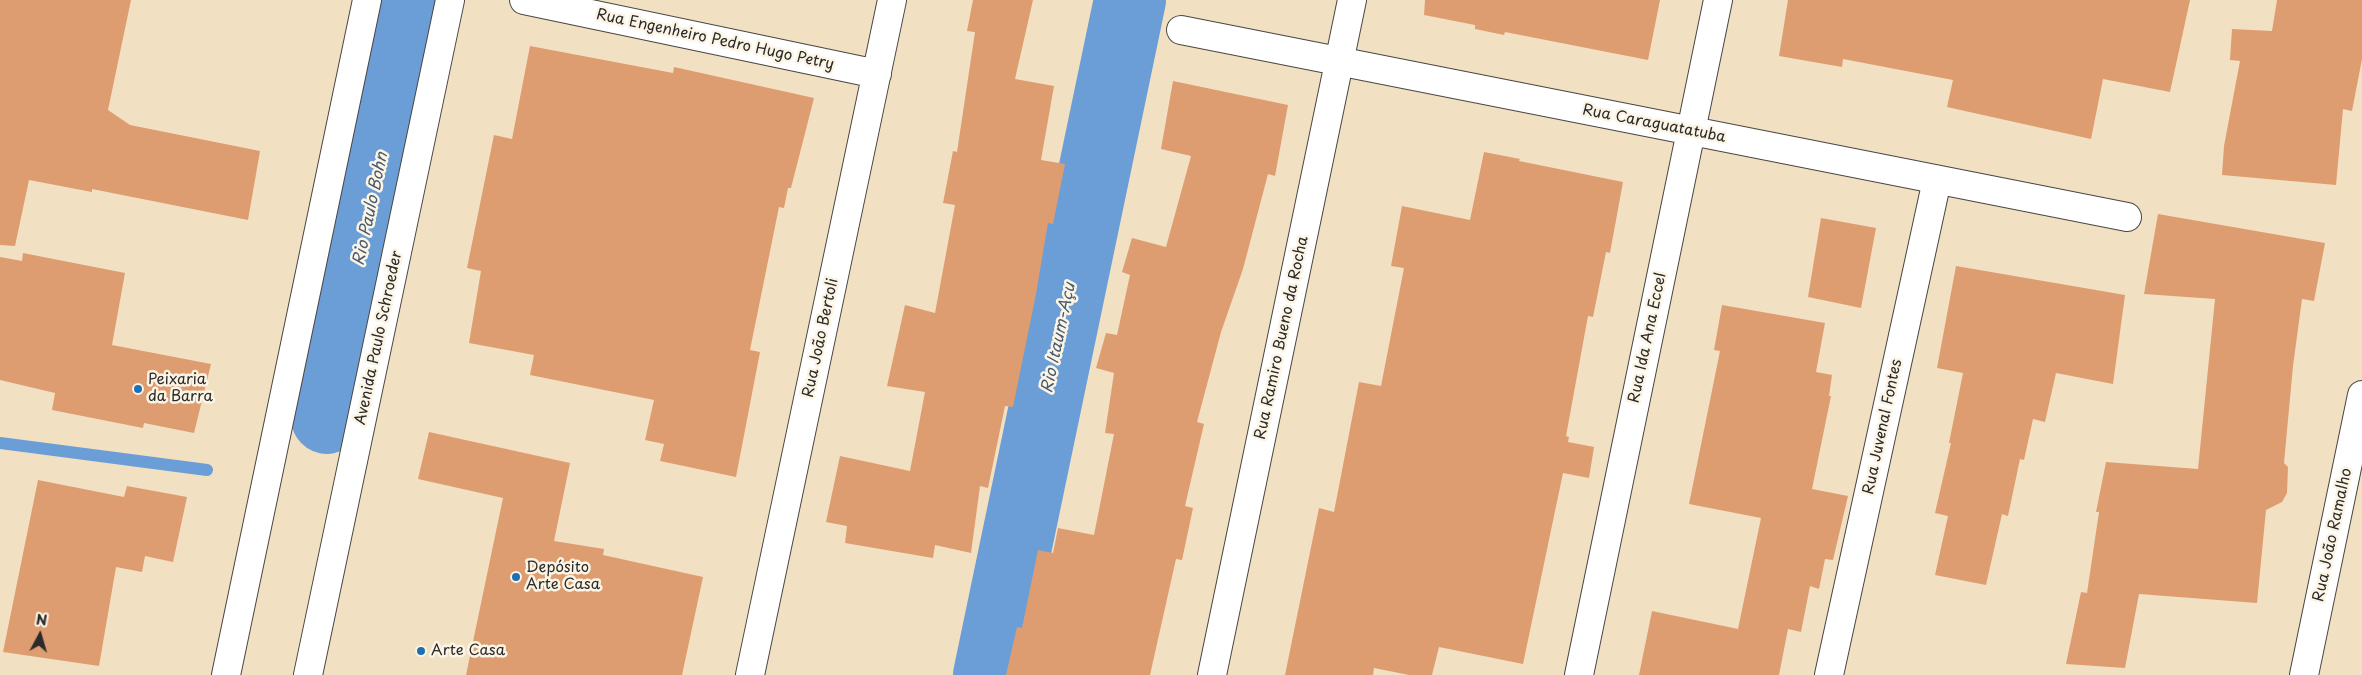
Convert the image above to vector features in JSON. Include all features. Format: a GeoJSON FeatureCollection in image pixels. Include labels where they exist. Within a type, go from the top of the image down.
{"type":"FeatureCollection","features":[{"type":"Feature","properties":{"kind":"street"},"geometry":{"type":"LineString","coordinates":[[226,675],[368,0]]}},
{"type":"Feature","properties":{"kind":"street","name":"Avenida Paulo Schroeder"},"geometry":{"type":"LineString","coordinates":[[308,675],[450,0]]}},
{"type":"Feature","properties":{"kind":"street","name":"Rua Engenheiro Pedro Hugo Petry"},"geometry":{"type":"LineString","coordinates":[[524,0],[877,74]]}},
{"type":"Feature","properties":{"kind":"street","name":"Rua João Bertoli"},"geometry":{"type":"LineString","coordinates":[[750,675],[892,0]]}},
{"type":"Feature","properties":{"kind":"street","name":"Rua Ramiro Bueno da Rocha"},"geometry":{"type":"LineString","coordinates":[[1212,675],[1352,0]]}},
{"type":"Feature","properties":{"kind":"street","name":"Rua Ida Ana Eccel"},"geometry":{"type":"LineString","coordinates":[[1579,675],[1718,0]]}},
{"type":"Feature","properties":{"kind":"street","name":"Rua Caraguatatuba"},"geometry":{"type":"LineString","coordinates":[[1182,30],[2127,217]]}},
{"type":"Feature","properties":{"kind":"street","name":"Rua Juvenal Fontes"},"geometry":{"type":"LineString","coordinates":[[1829,675],[1937,180]]}},
{"type":"Feature","properties":{"kind":"street","name":"Rua João Ramalho"},"geometry":{"type":"LineString","coordinates":[[2304,675],[2362,395]]}},
{"type":"Feature","properties":{"kind":"building"},"geometry":{"type":"Polygon","coordinates":[[[0,0],[131,0],[108,110],[130,125],[260,151],[248,220],[92,189],[92,192],[29,180],[15,246],[0,245],[0,0]]]}},
{"type":"Feature","properties":{"kind":"building"},"geometry":{"type":"Polygon","coordinates":[[[973,0],[1033,0],[1015,79],[1054,86],[1041,160],[1065,164],[1053,224],[1048,223],[1013,407],[1005,406],[988,488],[980,486],[971,553],[935,545],[933,558],[845,543],[847,526],[826,522],[840,456],[910,471],[925,392],[887,386],[905,305],[935,313],[955,205],[943,203],[953,151],[957,152],[975,32],[967,31],[973,0]]]}},
{"type":"Feature","properties":{"kind":"building"},"geometry":{"type":"Polygon","coordinates":[[[1425,0],[1660,0],[1648,60],[1505,32],[1504,35],[1475,29],[1475,25],[1424,15],[1425,0]]]}},
{"type":"Feature","properties":{"kind":"building"},"geometry":{"type":"Polygon","coordinates":[[[1788,0],[2190,0],[2170,92],[2103,79],[2091,139],[1947,107],[1953,80],[1843,59],[1842,67],[1779,56],[1788,0]]]}},
{"type":"Feature","properties":{"kind":"building"},"geometry":{"type":"Polygon","coordinates":[[[2277,0],[2362,0],[2362,59],[2352,111],[2343,109],[2336,185],[2222,175],[2224,146],[2240,61],[2230,60],[2232,29],[2272,31],[2277,0]]]}},
{"type":"Feature","properties":{"kind":"building"},"geometry":{"type":"Polygon","coordinates":[[[530,46],[673,73],[674,67],[814,98],[791,188],[788,188],[784,208],[779,207],[750,350],[760,352],[736,477],[660,461],[664,444],[645,440],[654,400],[530,375],[534,355],[469,343],[481,271],[467,268],[494,135],[512,139],[530,46]]]}},
{"type":"Feature","properties":{"kind":"building"},"geometry":{"type":"Polygon","coordinates":[[[1173,81],[1288,105],[1275,176],[1268,174],[1243,269],[1221,332],[1197,422],[1204,424],[1185,506],[1193,508],[1182,560],[1176,559],[1150,675],[1006,675],[1017,627],[1022,628],[1038,550],[1053,553],[1058,528],[1094,535],[1114,434],[1105,433],[1114,373],[1096,368],[1106,333],[1117,335],[1130,275],[1122,272],[1132,238],[1166,247],[1191,156],[1161,149],[1173,81]]]}},
{"type":"Feature","properties":{"kind":"building"},"geometry":{"type":"Polygon","coordinates":[[[1484,152],[1623,182],[1610,253],[1606,252],[1593,317],[1588,316],[1566,436],[1569,437],[1568,442],[1594,447],[1589,478],[1563,473],[1523,664],[1439,647],[1432,675],[1409,675],[1374,668],[1373,675],[1285,675],[1319,508],[1334,512],[1359,382],[1381,386],[1404,268],[1391,266],[1402,206],[1470,220],[1484,152]]]}},
{"type":"Feature","properties":{"kind":"building"},"geometry":{"type":"Polygon","coordinates":[[[2158,214],[2325,243],[2314,301],[2302,299],[2293,366],[2284,463],[2288,467],[2287,493],[2282,502],[2266,510],[2257,603],[2139,594],[2125,668],[2066,664],[2081,592],[2087,593],[2099,512],[2096,512],[2106,462],[2198,469],[2215,299],[2144,294],[2158,214]]]}},
{"type":"Feature","properties":{"kind":"building"},"geometry":{"type":"Polygon","coordinates":[[[1821,218],[1876,228],[1861,308],[1808,297],[1821,218]]]}},
{"type":"Feature","properties":{"kind":"building"},"geometry":{"type":"Polygon","coordinates":[[[23,253],[125,273],[112,345],[211,364],[194,433],[144,423],[143,428],[52,410],[55,393],[0,380],[0,257],[22,261],[23,253]]]}},
{"type":"Feature","properties":{"kind":"building"},"geometry":{"type":"Polygon","coordinates":[[[1956,266],[2125,295],[2113,384],[2056,373],[2045,422],[2033,419],[2024,460],[2020,459],[2008,516],[2002,514],[1986,585],[1935,575],[1948,516],[1935,513],[1951,443],[1949,443],[1963,373],[1937,368],[1956,266]]]}},
{"type":"Feature","properties":{"kind":"building"},"geometry":{"type":"Polygon","coordinates":[[[1722,305],[1825,323],[1816,372],[1832,375],[1829,396],[1831,396],[1812,489],[1848,496],[1833,560],[1825,559],[1819,589],[1810,586],[1801,632],[1788,629],[1779,675],[1639,675],[1652,611],[1738,629],[1761,518],[1689,504],[1720,351],[1714,350],[1722,305]]]}},
{"type":"Feature","properties":{"kind":"building"},"geometry":{"type":"Polygon","coordinates":[[[429,432],[570,463],[554,541],[604,549],[603,555],[703,577],[682,675],[466,675],[503,498],[418,479],[429,432]]]}},
{"type":"Feature","properties":{"kind":"building"},"geometry":{"type":"Polygon","coordinates":[[[38,480],[124,497],[127,486],[187,497],[173,562],[145,556],[142,572],[116,567],[99,666],[3,652],[38,480]]]}},
{"type":"Feature","properties":{"kind":"waterway","name":"Rio Paulo Bohn"},"geometry":{"type":"LineString","coordinates":[[327,418],[414,0]]}},
{"type":"Feature","properties":{"kind":"waterway","name":"Rio Itaum-Açu"},"geometry":{"type":"LineString","coordinates":[[989,675],[1130,0]]}},
{"type":"Feature","properties":{"kind":"waterway","name":"Rio Paulo Bohn"},"geometry":{"type":"LineString","coordinates":[[0,443],[207,470]]}},
{"type":"Feature","properties":{"kind":"place","name":"Peixaria da Barra"},"geometry":{"type":"Point","coordinates":[138,389]}},
{"type":"Feature","properties":{"kind":"place","name":"Depósito Arte Casa"},"geometry":{"type":"Point","coordinates":[516,577]}},
{"type":"Feature","properties":{"kind":"place","name":"Arte Casa"},"geometry":{"type":"Point","coordinates":[421,651]}}]}
